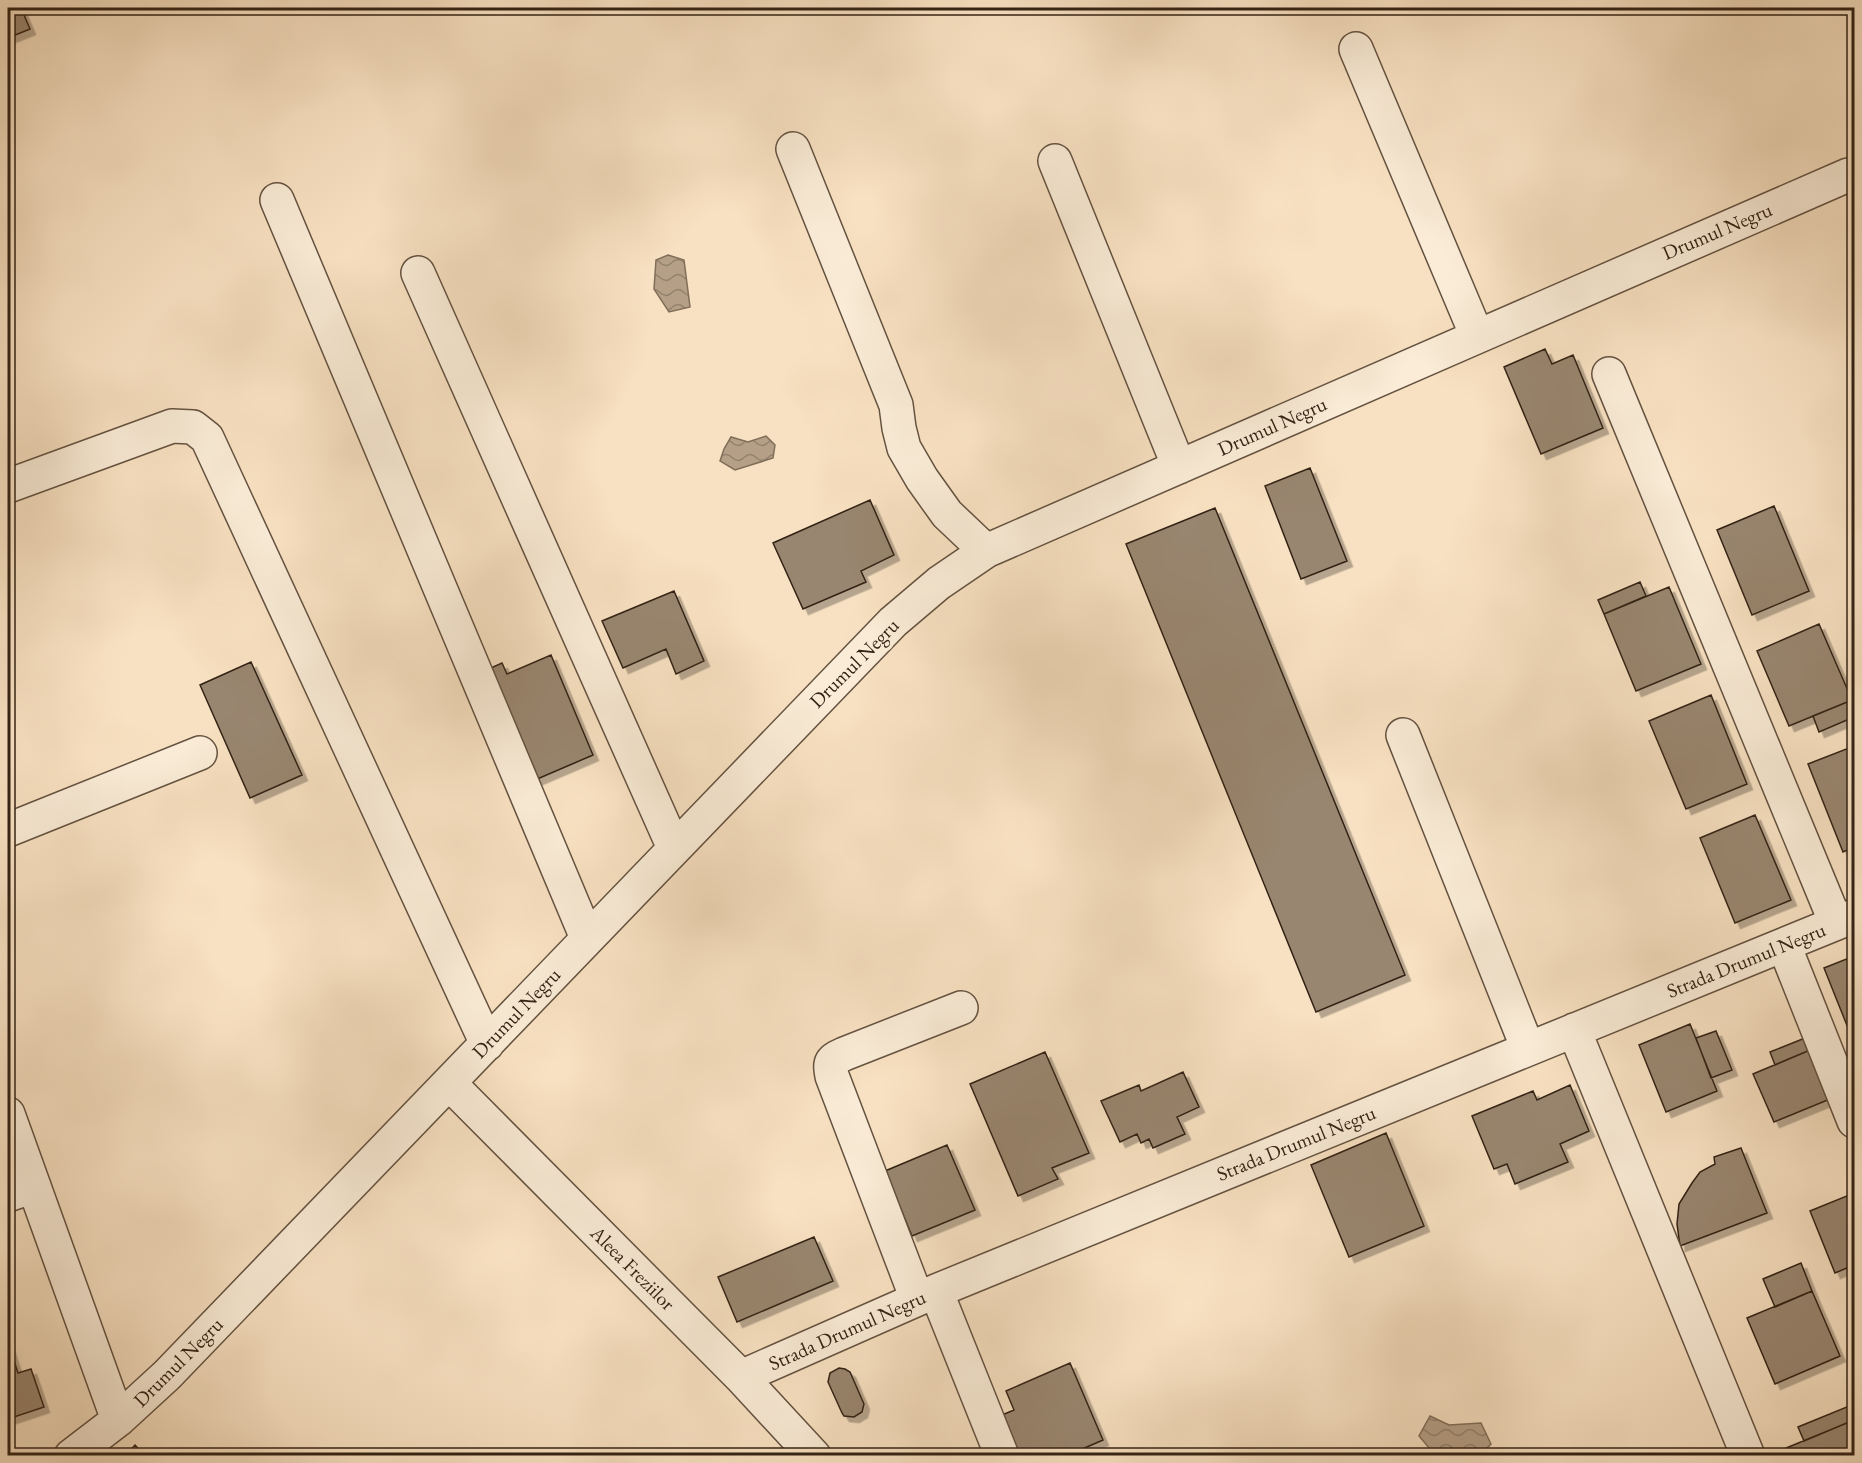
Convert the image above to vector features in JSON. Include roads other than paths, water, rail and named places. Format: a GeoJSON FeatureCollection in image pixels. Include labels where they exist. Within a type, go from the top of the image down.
{"type":"FeatureCollection","features":[{"type":"Feature","properties":{"kind":"street"},"geometry":{"type":"LineString","coordinates":[[1356,49],[1477,336]]}},
{"type":"Feature","properties":{"kind":"street"},"geometry":{"type":"LineString","coordinates":[[793,149],[896,405],[904,448],[922,479],[947,514],[986,551]]}},
{"type":"Feature","properties":{"kind":"street"},"geometry":{"type":"LineString","coordinates":[[1055,161],[1179,467]]}},
{"type":"Feature","properties":{"kind":"street","name":"Drumul Negru"},"geometry":{"type":"LineString","coordinates":[[71,1455],[118,1420],[167,1375],[893,622],[939,583],[986,551],[1848,175]]}},
{"type":"Feature","properties":{"kind":"street"},"geometry":{"type":"LineString","coordinates":[[277,200],[587,939]]}},
{"type":"Feature","properties":{"kind":"street"},"geometry":{"type":"LineString","coordinates":[[418,273],[674,848]]}},
{"type":"Feature","properties":{"kind":"street"},"geometry":{"type":"LineString","coordinates":[[1609,374],[1845,920]]}},
{"type":"Feature","properties":{"kind":"street"},"geometry":{"type":"LineString","coordinates":[[8,486],[172,426],[193,427],[207,438],[487,1044]]}},
{"type":"Feature","properties":{"kind":"street"},"geometry":{"type":"LineString","coordinates":[[1403,735],[1528,1049]]}},
{"type":"Feature","properties":{"kind":"street"},"geometry":{"type":"LineString","coordinates":[[8,830],[200,753]]}},
{"type":"Feature","properties":{"kind":"street","name":"Strada Drumul Negru"},"geometry":{"type":"LineString","coordinates":[[741,1377],[926,1295],[1845,920]]}},
{"type":"Feature","properties":{"kind":"street"},"geometry":{"type":"LineString","coordinates":[[1784,945],[1854,1121]]}},
{"type":"Feature","properties":{"kind":"street"},"geometry":{"type":"LineString","coordinates":[[961,1008],[844,1054],[833,1060],[830,1066],[832,1076],[926,1295],[1002,1455]]}},
{"type":"Feature","properties":{"kind":"street"},"geometry":{"type":"LineString","coordinates":[[1574,1030],[1748,1455]]}},
{"type":"Feature","properties":{"kind":"street","name":"Aleea Freziilor"},"geometry":{"type":"LineString","coordinates":[[449,1083],[741,1377],[814,1455]]}},
{"type":"Feature","properties":{"kind":"street"},"geometry":{"type":"LineString","coordinates":[[8,1114],[21,1190],[118,1420]]}},
{"type":"Feature","properties":{"kind":"water"},"geometry":{"type":"Polygon","coordinates":[[[668,255],[684,260],[690,307],[669,312],[654,289],[656,260],[668,255]]]}},
{"type":"Feature","properties":{"kind":"water"},"geometry":{"type":"Polygon","coordinates":[[[766,436],[775,445],[773,458],[735,470],[720,461],[731,437],[748,442],[766,436]]]}},
{"type":"Feature","properties":{"kind":"water"},"geometry":{"type":"Polygon","coordinates":[[[1430,1416],[1449,1425],[1481,1423],[1491,1444],[1480,1455],[1435,1455],[1419,1436],[1430,1416]]]}}]}
